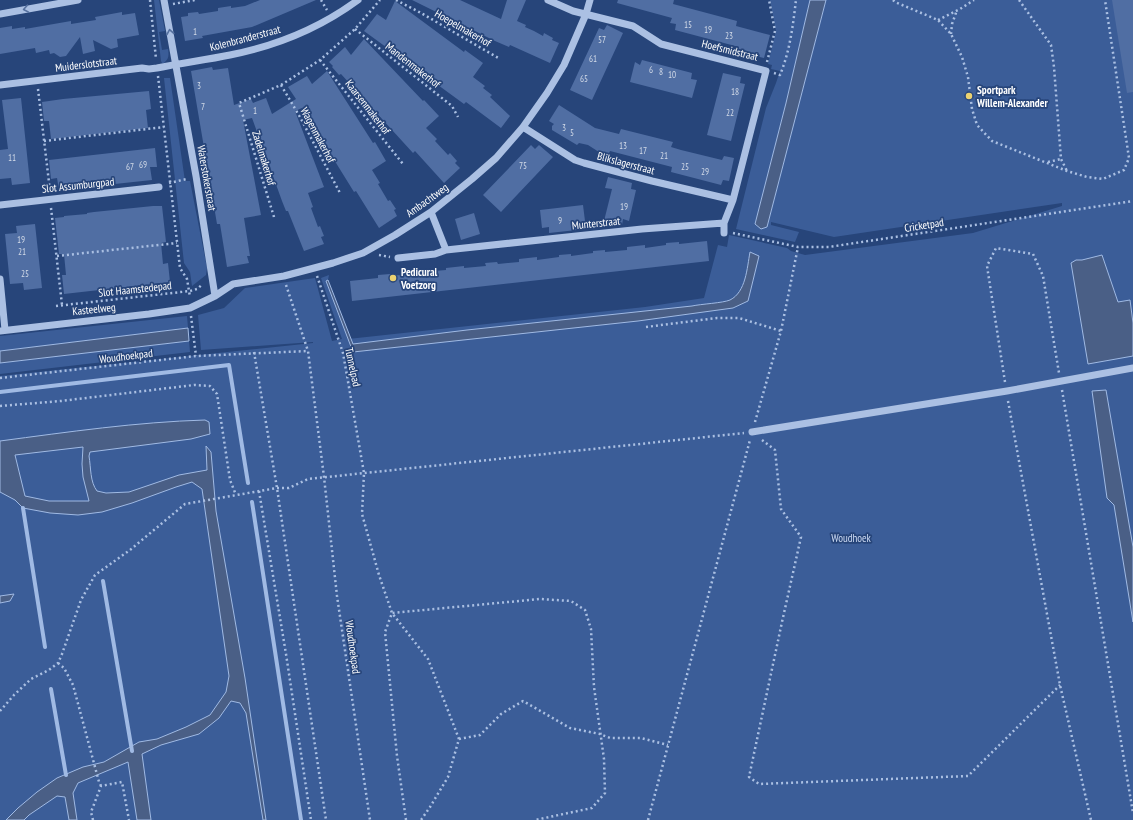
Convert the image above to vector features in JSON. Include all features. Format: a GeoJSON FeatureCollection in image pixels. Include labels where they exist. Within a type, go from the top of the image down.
{"type":"FeatureCollection","features":[{"type":"Feature","properties":{"kind":"street"},"geometry":{"type":"LineString","coordinates":[[0,14],[78,0]]}},
{"type":"Feature","properties":{"kind":"street","name":"Kolenbranderstraat"},"geometry":{"type":"LineString","coordinates":[[175,64],[231,55],[266,46],[302,33],[340,13],[358,0]]}},
{"type":"Feature","properties":{"kind":"street"},"geometry":{"type":"LineString","coordinates":[[548,0],[573,11],[586,14]]}},
{"type":"Feature","properties":{"kind":"street","name":"Ambachtweg"},"geometry":{"type":"LineString","coordinates":[[190,308],[215,296],[233,284],[284,276],[333,263],[363,253],[395,235],[430,212],[472,180],[496,158],[523,127],[547,93],[570,52],[586,14],[590,0]]}},
{"type":"Feature","properties":{"kind":"street","name":"Waterstokerstraat"},"geometry":{"type":"LineString","coordinates":[[165,2],[196,176],[215,296]]}},
{"type":"Feature","properties":{"kind":"street","name":"Hoefsmidstraat"},"geometry":{"type":"LineString","coordinates":[[586,14],[633,26],[661,44],[766,71],[733,200]]}},
{"type":"Feature","properties":{"kind":"street","name":"Muiderslotstraat"},"geometry":{"type":"LineString","coordinates":[[0,85],[142,68],[149,69],[175,64]]}},
{"type":"Feature","properties":{"kind":"street","name":"Blikslagerstraat"},"geometry":{"type":"LineString","coordinates":[[523,127],[575,160],[652,181],[733,200]]}},
{"type":"Feature","properties":{"kind":"street","name":"Slot Assumburgpad"},"geometry":{"type":"LineString","coordinates":[[0,205],[159,187]]}},
{"type":"Feature","properties":{"kind":"street"},"geometry":{"type":"LineString","coordinates":[[724,233],[724,223],[733,200]]}},
{"type":"Feature","properties":{"kind":"street"},"geometry":{"type":"LineString","coordinates":[[430,212],[446,250]]}},
{"type":"Feature","properties":{"kind":"street","name":"Munterstraat"},"geometry":{"type":"LineString","coordinates":[[398,258],[435,254],[446,250],[642,229],[724,223]]}},
{"type":"Feature","properties":{"kind":"street"},"geometry":{"type":"LineString","coordinates":[[0,279],[3,330]]}},
{"type":"Feature","properties":{"kind":"street","name":"Kasteelweg"},"geometry":{"type":"LineString","coordinates":[[3,330],[142,315],[190,308]]}},
{"type":"Feature","properties":{"kind":"street"},"geometry":{"type":"LineString","coordinates":[[752,432],[1007,392],[1133,368]]}},
{"type":"Feature","properties":{"kind":"path"},"geometry":{"type":"LineString","coordinates":[[150,0],[180,268],[187,279],[190,291],[190,308],[196,356]]}},
{"type":"Feature","properties":{"kind":"path"},"geometry":{"type":"LineString","coordinates":[[165,2],[195,0]]}},
{"type":"Feature","properties":{"kind":"path"},"geometry":{"type":"LineString","coordinates":[[281,85],[320,60],[355,30],[380,0]]}},
{"type":"Feature","properties":{"kind":"path","name":"Hoepelmakerhof"},"geometry":{"type":"LineString","coordinates":[[396,0],[500,59]]}},
{"type":"Feature","properties":{"kind":"path"},"geometry":{"type":"LineString","coordinates":[[769,0],[775,31],[766,64],[766,71],[780,75],[790,38],[796,0]]}},
{"type":"Feature","properties":{"kind":"path"},"geometry":{"type":"LineString","coordinates":[[893,0],[938,20],[951,34],[962,57],[966,70],[972,109],[977,125],[992,141],[1047,162],[1067,172],[1103,179],[1124,170],[1129,158],[1105,0]]}},
{"type":"Feature","properties":{"kind":"path"},"geometry":{"type":"LineString","coordinates":[[938,20],[974,0]]}},
{"type":"Feature","properties":{"kind":"path"},"geometry":{"type":"LineString","coordinates":[[1019,0],[1051,45],[1061,160],[1067,172]]}},
{"type":"Feature","properties":{"kind":"path"},"geometry":{"type":"LineString","coordinates":[[951,34],[952,24],[957,10]]}},
{"type":"Feature","properties":{"kind":"path","name":"Mandenmakerhof"},"geometry":{"type":"LineString","coordinates":[[355,30],[452,106],[458,117]]}},
{"type":"Feature","properties":{"kind":"path","name":"Kaarsenmakerhof"},"geometry":{"type":"LineString","coordinates":[[320,60],[403,164]]}},
{"type":"Feature","properties":{"kind":"path","name":"Zadelmakerhof"},"geometry":{"type":"LineString","coordinates":[[274,217],[239,103],[281,85]]}},
{"type":"Feature","properties":{"kind":"path","name":"Wagenmakerhof"},"geometry":{"type":"LineString","coordinates":[[281,85],[300,117],[340,193]]}},
{"type":"Feature","properties":{"kind":"path"},"geometry":{"type":"LineString","coordinates":[[44,141],[164,127]]}},
{"type":"Feature","properties":{"kind":"path"},"geometry":{"type":"LineString","coordinates":[[1047,162],[1061,160]]}},
{"type":"Feature","properties":{"kind":"path"},"geometry":{"type":"LineString","coordinates":[[170,183],[196,176]]}},
{"type":"Feature","properties":{"kind":"path","name":"Cricketpad"},"geometry":{"type":"LineString","coordinates":[[724,223],[730,232],[798,248],[829,247],[1133,201]]}},
{"type":"Feature","properties":{"kind":"path"},"geometry":{"type":"LineString","coordinates":[[57,256],[177,243]]}},
{"type":"Feature","properties":{"kind":"path"},"geometry":{"type":"LineString","coordinates":[[648,820],[752,432],[781,331],[798,248]]}},
{"type":"Feature","properties":{"kind":"path"},"geometry":{"type":"LineString","coordinates":[[1091,820],[1060,685],[1007,392],[987,266],[996,248],[1033,254],[1043,276],[1133,813]]}},
{"type":"Feature","properties":{"kind":"path","name":"Tunnelpad"},"geometry":{"type":"LineString","coordinates":[[314,268],[343,353],[364,473],[362,514],[379,575],[392,613],[428,659],[459,739]]}},
{"type":"Feature","properties":{"kind":"path","name":"Woudhoekpad"},"geometry":{"type":"LineString","coordinates":[[284,276],[308,351],[337,596],[370,820]]}},
{"type":"Feature","properties":{"kind":"path","name":"Slot Haamstedepad"},"geometry":{"type":"LineString","coordinates":[[56,306],[190,291],[197,289],[213,279]]}},
{"type":"Feature","properties":{"kind":"path"},"geometry":{"type":"LineString","coordinates":[[646,327],[717,318],[739,318],[781,331]]}},
{"type":"Feature","properties":{"kind":"path","name":"Woudhoekpad"},"geometry":{"type":"LineString","coordinates":[[0,378],[196,356],[254,352],[308,351]]}},
{"type":"Feature","properties":{"kind":"path"},"geometry":{"type":"LineString","coordinates":[[254,352],[277,488],[326,820]]}},
{"type":"Feature","properties":{"kind":"path"},"geometry":{"type":"LineString","coordinates":[[0,406],[61,401],[194,385],[210,386],[217,394],[230,480],[236,495]]}},
{"type":"Feature","properties":{"kind":"path"},"geometry":{"type":"LineString","coordinates":[[0,711],[31,679],[49,670],[58,663],[81,600],[95,574],[130,550],[185,504],[277,488],[289,488],[308,479],[324,476],[752,432],[775,450],[781,509],[801,537],[749,777],[759,784],[968,776],[1060,685]]}},
{"type":"Feature","properties":{"kind":"path"},"geometry":{"type":"LineString","coordinates":[[259,491],[286,654],[311,820]]}},
{"type":"Feature","properties":{"kind":"path"},"geometry":{"type":"LineString","coordinates":[[406,820],[397,756],[385,632],[392,613],[540,599],[571,601],[584,610],[591,629],[594,687],[604,759],[606,793],[592,808],[536,820]]}},
{"type":"Feature","properties":{"kind":"path"},"geometry":{"type":"LineString","coordinates":[[58,663],[64,668],[73,685],[101,786],[91,812],[93,820]]}},
{"type":"Feature","properties":{"kind":"path"},"geometry":{"type":"LineString","coordinates":[[421,820],[448,777],[459,739],[480,734],[501,714],[523,701],[570,728],[600,734],[610,738],[641,738],[668,745]]}},
{"type":"Feature","properties":{"kind":"path"},"geometry":{"type":"LineString","coordinates":[[101,786],[122,782],[129,820]]}},
{"type":"Feature","properties":{"kind":"green space"},"geometry":{"type":"Polygon","coordinates":[[[154,0],[159,0],[165,31],[159,32],[162,50],[168,49],[168,57],[164,63],[161,61],[154,0]]]}},
{"type":"Feature","properties":{"kind":"green space","name":"Woudhoek"},"geometry":{"type":"Polygon","coordinates":[[[770,0],[810,0],[786,103],[755,224],[761,229],[767,227],[826,0],[1133,0],[1133,323],[1130,301],[1118,302],[1102,255],[1115,359],[1133,356],[1133,820],[0,820],[0,376],[313,343],[201,350],[198,315],[224,308],[245,288],[315,278],[332,341],[342,339],[321,278],[329,275],[328,280],[326,281],[348,339],[645,307],[704,298],[718,245],[727,247],[729,235],[787,248],[791,251],[805,255],[973,233],[1062,206],[1062,203],[834,237],[771,222],[771,225],[799,232],[795,242],[736,229],[766,108],[780,71],[771,69],[772,65],[768,64],[776,31],[770,0]]]}},
{"type":"Feature","properties":{"kind":"green space"},"geometry":{"type":"Polygon","coordinates":[[[164,78],[170,78],[185,181],[190,181],[207,268],[206,275],[192,286],[190,272],[184,263],[164,78]]]}},
{"type":"Feature","properties":{"kind":"green space"},"geometry":{"type":"Polygon","coordinates":[[[187,316],[188,328],[0,351],[0,336],[187,316]]]}},
{"type":"Feature","properties":{"kind":"green space"},"geometry":{"type":"Polygon","coordinates":[[[189,341],[190,352],[0,374],[0,363],[189,341]]]}},
{"type":"Feature","properties":{"kind":"shaded area"},"geometry":{"type":"Polygon","coordinates":[[[810,0],[826,0],[767,227],[761,229],[755,224],[786,103],[810,0]]]}},
{"type":"Feature","properties":{"kind":"shaded area"},"geometry":{"type":"Polygon","coordinates":[[[750,252],[759,256],[748,301],[733,308],[638,321],[353,352],[326,281],[328,280],[353,344],[727,301],[735,296],[743,286],[750,252]]]}},
{"type":"Feature","properties":{"kind":"shaded area"},"geometry":{"type":"Polygon","coordinates":[[[1102,255],[1118,302],[1130,300],[1133,323],[1133,356],[1088,364],[1071,263],[1076,260],[1102,255]]]}},
{"type":"Feature","properties":{"kind":"shaded area"},"geometry":{"type":"Polygon","coordinates":[[[188,328],[189,341],[0,363],[0,351],[188,328]]]}},
{"type":"Feature","properties":{"kind":"shaded area"},"geometry":{"type":"Polygon","coordinates":[[[1106,390],[1133,547],[1133,622],[1114,505],[1107,498],[1092,391],[1106,390]]]}},
{"type":"Feature","properties":{"kind":"shaded area"},"geometry":{"type":"Polygon","coordinates":[[[205,420],[209,422],[210,434],[191,439],[90,452],[89,456],[92,479],[97,491],[106,493],[129,492],[179,475],[207,470],[206,446],[211,452],[216,511],[245,678],[266,820],[263,820],[246,713],[240,703],[231,701],[219,718],[199,734],[161,745],[142,754],[151,820],[137,820],[128,762],[78,783],[73,793],[77,820],[69,820],[65,797],[57,796],[24,820],[6,820],[37,792],[57,778],[83,767],[104,762],[139,742],[157,739],[210,715],[226,692],[229,676],[202,489],[192,482],[102,512],[78,515],[50,513],[23,508],[15,500],[0,492],[0,441],[102,428],[205,420]],[[83,447],[15,455],[25,496],[49,501],[89,501],[83,477],[83,447]]]}},
{"type":"Feature","properties":{"kind":"shaded area"},"geometry":{"type":"Polygon","coordinates":[[[14,594],[10,601],[0,603],[0,596],[14,594]]]}},
{"type":"Feature","properties":{"kind":"building"},"geometry":{"type":"Polygon","coordinates":[[[260,0],[316,0],[252,27],[202,36],[203,38],[185,41],[181,17],[188,16],[188,13],[198,12],[199,14],[218,11],[218,8],[245,6],[260,0]]]}},
{"type":"Feature","properties":{"kind":"building"},"geometry":{"type":"Polygon","coordinates":[[[412,0],[460,0],[501,19],[507,0],[526,0],[517,21],[543,36],[544,33],[553,38],[552,40],[559,43],[550,63],[510,45],[509,47],[495,41],[412,0]]]}},
{"type":"Feature","properties":{"kind":"building"},"geometry":{"type":"Polygon","coordinates":[[[618,0],[674,0],[673,4],[737,21],[736,26],[770,35],[764,58],[738,52],[739,47],[675,30],[676,24],[670,23],[672,18],[617,3],[618,0]]]}},
{"type":"Feature","properties":{"kind":"building"},"geometry":{"type":"Polygon","coordinates":[[[1112,0],[1133,0],[1133,92],[1127,93],[1112,0]]]}},
{"type":"Feature","properties":{"kind":"building"},"geometry":{"type":"Polygon","coordinates":[[[395,1],[464,52],[465,50],[483,63],[473,77],[485,86],[483,88],[492,95],[490,97],[510,116],[501,128],[466,102],[464,104],[364,31],[377,14],[386,20],[395,1]]]}},
{"type":"Feature","properties":{"kind":"building"},"geometry":{"type":"Polygon","coordinates":[[[122,12],[122,15],[135,13],[139,35],[117,39],[118,47],[111,49],[93,40],[95,51],[83,54],[80,37],[66,56],[60,57],[54,53],[50,54],[49,50],[36,53],[35,48],[0,54],[0,28],[12,26],[12,29],[25,27],[25,29],[71,21],[71,24],[96,20],[95,17],[122,12]]]}},
{"type":"Feature","properties":{"kind":"building"},"geometry":{"type":"Polygon","coordinates":[[[607,25],[623,33],[592,100],[570,90],[599,28],[604,30],[607,25]]]}},
{"type":"Feature","properties":{"kind":"building"},"geometry":{"type":"Polygon","coordinates":[[[364,39],[439,116],[426,128],[437,139],[435,141],[448,155],[450,153],[457,161],[455,163],[460,168],[444,183],[415,151],[413,153],[341,74],[339,75],[329,62],[345,47],[351,55],[364,39]]]}},
{"type":"Feature","properties":{"kind":"building"},"geometry":{"type":"Polygon","coordinates":[[[642,60],[692,73],[691,79],[697,80],[692,98],[630,82],[635,62],[640,65],[642,60]]]}},
{"type":"Feature","properties":{"kind":"building"},"geometry":{"type":"Polygon","coordinates":[[[212,67],[213,70],[228,68],[234,105],[251,99],[253,103],[266,98],[272,114],[296,99],[288,87],[307,76],[312,84],[327,71],[373,143],[375,142],[386,161],[372,170],[388,201],[390,200],[396,209],[394,210],[397,216],[379,228],[356,191],[354,192],[302,108],[295,111],[324,187],[308,193],[313,207],[311,208],[318,227],[320,226],[324,236],[321,237],[324,244],[304,251],[288,211],[286,211],[282,201],[252,118],[243,120],[261,215],[244,218],[250,256],[247,256],[249,263],[227,267],[220,224],[217,224],[191,71],[212,67]]]}},
{"type":"Feature","properties":{"kind":"building"},"geometry":{"type":"Polygon","coordinates":[[[723,73],[741,77],[740,83],[745,84],[731,141],[707,135],[723,73]]]}},
{"type":"Feature","properties":{"kind":"building"},"geometry":{"type":"Polygon","coordinates":[[[149,91],[151,109],[146,110],[148,128],[51,139],[49,121],[44,121],[42,102],[149,91]]]}},
{"type":"Feature","properties":{"kind":"building"},"geometry":{"type":"Polygon","coordinates":[[[21,98],[30,183],[12,185],[11,178],[0,179],[0,150],[8,149],[2,100],[21,98]]]}},
{"type":"Feature","properties":{"kind":"building"},"geometry":{"type":"Polygon","coordinates":[[[559,105],[595,128],[619,134],[621,129],[673,142],[671,147],[681,150],[722,160],[724,156],[734,158],[729,181],[723,180],[721,185],[671,172],[672,167],[610,151],[608,156],[599,154],[599,152],[588,145],[579,143],[577,145],[552,130],[552,126],[554,124],[549,121],[559,105]]]}},
{"type":"Feature","properties":{"kind":"building"},"geometry":{"type":"Polygon","coordinates":[[[531,145],[535,149],[539,145],[553,157],[501,212],[483,195],[531,145]]]}},
{"type":"Feature","properties":{"kind":"building"},"geometry":{"type":"Polygon","coordinates":[[[155,148],[157,167],[150,167],[152,180],[59,190],[57,178],[51,179],[49,160],[155,148]]]}},
{"type":"Feature","properties":{"kind":"building"},"geometry":{"type":"Polygon","coordinates":[[[608,177],[632,183],[631,189],[636,190],[629,221],[623,219],[622,225],[604,221],[612,189],[605,188],[608,177]]]}},
{"type":"Feature","properties":{"kind":"building"},"geometry":{"type":"Polygon","coordinates":[[[583,205],[586,229],[549,233],[549,227],[542,228],[540,210],[583,205]]]}},
{"type":"Feature","properties":{"kind":"building"},"geometry":{"type":"Polygon","coordinates":[[[162,206],[166,242],[161,243],[163,264],[168,263],[170,282],[64,294],[62,275],[66,275],[64,254],[59,254],[55,218],[94,212],[162,206]]]}},
{"type":"Feature","properties":{"kind":"building"},"geometry":{"type":"Polygon","coordinates":[[[474,213],[480,234],[461,240],[455,219],[474,213]]]}},
{"type":"Feature","properties":{"kind":"building"},"geometry":{"type":"Polygon","coordinates":[[[35,224],[42,288],[24,290],[23,283],[10,284],[5,234],[17,233],[16,226],[35,224]]]}},
{"type":"Feature","properties":{"kind":"building"},"geometry":{"type":"Polygon","coordinates":[[[707,241],[709,261],[352,301],[350,281],[378,278],[378,275],[390,274],[390,276],[412,274],[412,272],[424,270],[424,272],[446,270],[446,268],[464,266],[464,268],[486,266],[485,263],[497,262],[498,264],[519,262],[519,259],[537,257],[537,260],[559,257],[559,255],[571,254],[571,256],[593,253],[593,251],[605,250],[605,252],[627,250],[627,247],[645,245],[645,248],[666,245],[666,243],[679,242],[679,244],[707,241]]]}},
{"type":"Feature","properties":{"kind":"waterway"},"geometry":{"type":"LineString","coordinates":[[0,392],[229,365],[248,483]]}},
{"type":"Feature","properties":{"kind":"waterway"},"geometry":{"type":"LineString","coordinates":[[252,502],[301,820]]}},
{"type":"Feature","properties":{"kind":"waterway"},"geometry":{"type":"LineString","coordinates":[[23,508],[45,647]]}},
{"type":"Feature","properties":{"kind":"waterway"},"geometry":{"type":"LineString","coordinates":[[103,581],[132,751]]}},
{"type":"Feature","properties":{"kind":"waterway"},"geometry":{"type":"LineString","coordinates":[[51,689],[66,775]]}},
{"type":"Feature","properties":{"kind":"place","name":"Sportpark Willem-Alexander"},"geometry":{"type":"Point","coordinates":[969,96]}},
{"type":"Feature","properties":{"kind":"place","name":"Pedicural Voetzorg"},"geometry":{"type":"Point","coordinates":[393,278]}}]}
